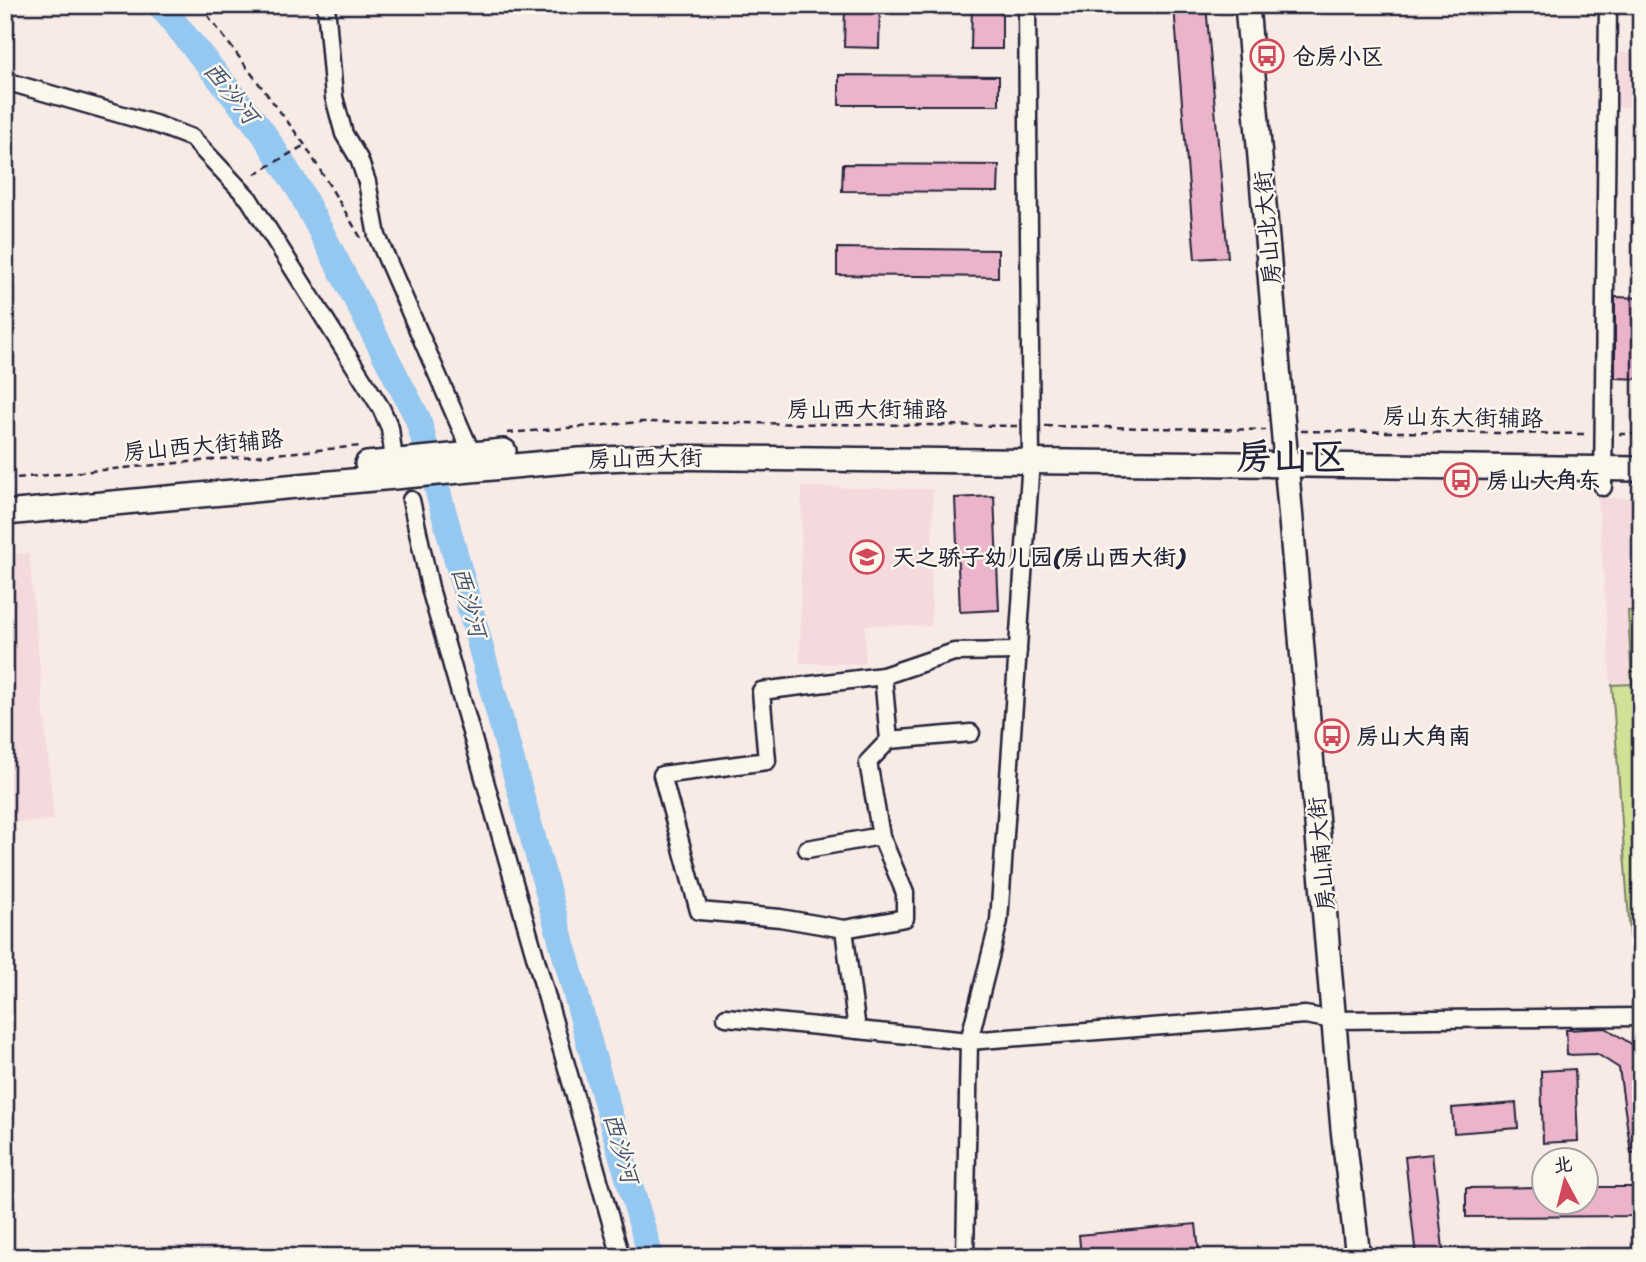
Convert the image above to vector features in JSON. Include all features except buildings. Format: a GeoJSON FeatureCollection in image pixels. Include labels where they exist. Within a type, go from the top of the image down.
{"type":"FeatureCollection","features":[{"type":"Feature","properties":{"kind":"main road","name":"房山北大街"},"geometry":{"type":"LineString","coordinates":[[1247,5],[1287,449]]}},
{"type":"Feature","properties":{"kind":"main road","name":"房山西大街"},"geometry":{"type":"LineString","coordinates":[[5,498],[400,460],[460,461],[583,444],[730,441],[1031,444],[1287,449],[1603,461]]}},
{"type":"Feature","properties":{"kind":"main road","name":"房山南大街"},"geometry":{"type":"LineString","coordinates":[[1287,449],[1334,1020],[1358,1257]]}},
{"type":"Feature","properties":{"kind":"main road"},"geometry":{"type":"LineString","coordinates":[[1603,461],[1641,456]]}},
{"type":"Feature","properties":{"kind":"main road","name":"房山西大街"},"geometry":{"type":"LineString","coordinates":[[5,513],[400,460]]}},
{"type":"Feature","properties":{"kind":"main road"},"geometry":{"type":"LineString","coordinates":[[1603,461],[1641,470]]}},
{"type":"Feature","properties":{"kind":"street"},"geometry":{"type":"LineString","coordinates":[[326,5],[334,97],[344,134],[359,159],[367,182],[377,236],[460,461]]}},
{"type":"Feature","properties":{"kind":"street"},"geometry":{"type":"LineString","coordinates":[[965,1257],[969,1041],[999,921],[1031,444],[1027,5]]}},
{"type":"Feature","properties":{"kind":"street"},"geometry":{"type":"LineString","coordinates":[[1603,461],[1608,5]]}},
{"type":"Feature","properties":{"kind":"street"},"geometry":{"type":"LineString","coordinates":[[5,81],[158,125],[192,138],[249,200],[290,260],[381,408],[400,460]]}},
{"type":"Feature","properties":{"kind":"street"},"geometry":{"type":"LineString","coordinates":[[411,500],[431,592],[621,1257]]}},
{"type":"Feature","properties":{"kind":"street"},"geometry":{"type":"LineString","coordinates":[[971,733],[888,740],[868,762],[881,836],[905,892],[905,918],[844,929],[780,918],[699,911],[662,775],[767,761],[761,691],[883,676],[954,652],[1018,651]]}},
{"type":"Feature","properties":{"kind":"street"},"geometry":{"type":"LineString","coordinates":[[883,676],[888,740]]}},
{"type":"Feature","properties":{"kind":"street"},"geometry":{"type":"LineString","coordinates":[[807,849],[881,836]]}},
{"type":"Feature","properties":{"kind":"street"},"geometry":{"type":"LineString","coordinates":[[844,929],[857,1030]]}},
{"type":"Feature","properties":{"kind":"street"},"geometry":{"type":"LineString","coordinates":[[726,1017],[969,1041],[1305,1015],[1334,1020],[1641,1017]]}},
{"type":"Feature","properties":{"kind":"path"},"geometry":{"type":"LineString","coordinates":[[200,5],[305,145],[366,245]]}},
{"type":"Feature","properties":{"kind":"path"},"geometry":{"type":"LineString","coordinates":[[256,174],[305,145]]}},
{"type":"Feature","properties":{"kind":"path","name":"房山西大街辅路"},"geometry":{"type":"LineString","coordinates":[[495,434],[641,422],[1031,444],[1287,449]]}},
{"type":"Feature","properties":{"kind":"path","name":"房山东大街辅路"},"geometry":{"type":"LineString","coordinates":[[1287,449],[1603,461],[1641,434]]}},
{"type":"Feature","properties":{"kind":"path","name":"房山西大街辅路"},"geometry":{"type":"LineString","coordinates":[[5,479],[400,460]]}},
{"type":"Feature","properties":{"kind":"shaded area"},"geometry":{"type":"Polygon","coordinates":[[[1615,52],[1641,53],[1641,107],[1614,107],[1615,52]]]}},
{"type":"Feature","properties":{"kind":"shaded area","name":"天之骄子幼儿园(房山西大街)"},"geometry":{"type":"Polygon","coordinates":[[[802,487],[933,489],[931,626],[865,625],[865,664],[800,663],[802,487]]]}},
{"type":"Feature","properties":{"kind":"shaded area"},"geometry":{"type":"Polygon","coordinates":[[[1598,498],[1641,498],[1641,1002],[1633,1002],[1598,498]]]}},
{"type":"Feature","properties":{"kind":"shaded area"},"geometry":{"type":"Polygon","coordinates":[[[29,553],[54,820],[5,823],[5,555],[29,553]]]}},
{"type":"Feature","properties":{"kind":"green space"},"geometry":{"type":"Polygon","coordinates":[[[1628,611],[1641,611],[1641,975],[1633,975],[1612,685],[1632,684],[1628,611]]]}},
{"type":"Feature","properties":{"kind":"waterway","name":"西沙河"},"geometry":{"type":"LineString","coordinates":[[160,5],[262,131],[300,191],[418,419],[594,1060],[651,1257]]}},
{"type":"Feature","properties":{"kind":"place","name":"仓房小区"},"geometry":{"type":"Point","coordinates":[1267,56]}},
{"type":"Feature","properties":{"kind":"place","name":"房山大角东"},"geometry":{"type":"Point","coordinates":[1461,480]}},
{"type":"Feature","properties":{"kind":"place","name":"天之骄子幼儿园(房山西大街)"},"geometry":{"type":"Point","coordinates":[867,557]}},
{"type":"Feature","properties":{"kind":"place","name":"房山大角南"},"geometry":{"type":"Point","coordinates":[1332,736]}},
{"type":"Feature","properties":{"kind":"district","name":"房山区"},"geometry":{"type":"Point","coordinates":[1291,456]}}]}
